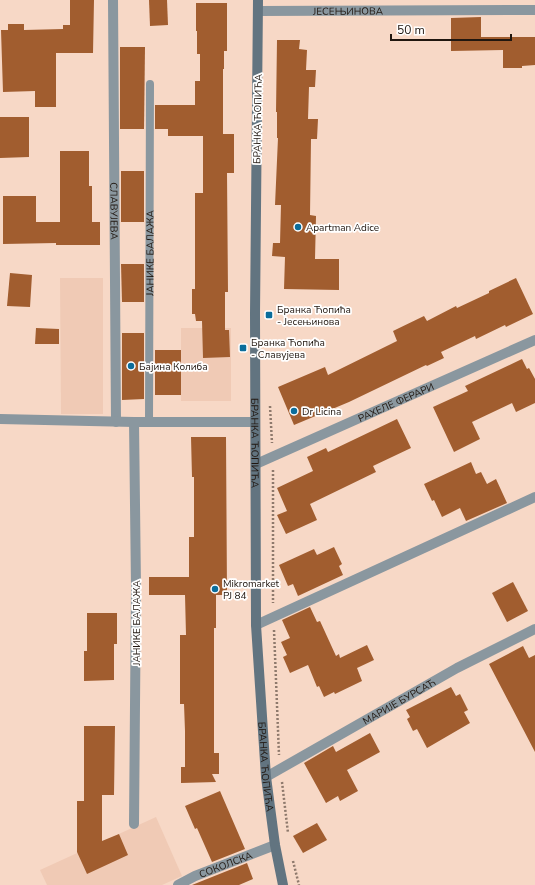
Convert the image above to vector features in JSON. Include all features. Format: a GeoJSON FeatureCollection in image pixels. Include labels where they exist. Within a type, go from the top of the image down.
{"type":"FeatureCollection","features":[{"type":"Feature","properties":{"kind":"street","name":"СЛАВУЈЕВА"},"geometry":{"type":"LineString","coordinates":[[113,0],[116,422]]}},
{"type":"Feature","properties":{"kind":"street","name":"БРАНКА ЋОПИЋА"},"geometry":{"type":"LineString","coordinates":[[258,0],[255,314],[256,625],[266,777],[275,845],[283,885]]}},
{"type":"Feature","properties":{"kind":"street","name":"ЈЕСЕЊИНОВА"},"geometry":{"type":"LineString","coordinates":[[258,11],[535,10]]}},
{"type":"Feature","properties":{"kind":"street","name":"РАХЕЛЕ ФЕРАРИ"},"geometry":{"type":"LineString","coordinates":[[256,464],[535,340]]}},
{"type":"Feature","properties":{"kind":"street"},"geometry":{"type":"LineString","coordinates":[[0,420],[150,423],[255,422]]}},
{"type":"Feature","properties":{"kind":"street","name":"ЈАНИКЕ БАЛАЖА"},"geometry":{"type":"LineString","coordinates":[[134,422],[136,587],[134,824]]}},
{"type":"Feature","properties":{"kind":"street"},"geometry":{"type":"LineString","coordinates":[[256,625],[535,496]]}},
{"type":"Feature","properties":{"kind":"street","name":"МАРИЈЕ БУРСАЋ"},"geometry":{"type":"LineString","coordinates":[[266,777],[457,668],[535,629]]}},
{"type":"Feature","properties":{"kind":"street","name":"СОКОЛСКА"},"geometry":{"type":"LineString","coordinates":[[178,885],[195,876],[275,845]]}},
{"type":"Feature","properties":{"kind":"lane","name":"ЈАНИКЕ БАЛАЖА"},"geometry":{"type":"LineString","coordinates":[[150,84],[150,423]]}},
{"type":"Feature","properties":{"kind":"shaded area"},"geometry":{"type":"Polygon","coordinates":[[[60,278],[103,278],[103,414],[61,414],[60,278]]]}},
{"type":"Feature","properties":{"kind":"shaded area"},"geometry":{"type":"Polygon","coordinates":[[[181,328],[231,328],[231,401],[181,401],[181,328]]]}},
{"type":"Feature","properties":{"kind":"shaded area"},"geometry":{"type":"Polygon","coordinates":[[[156,817],[182,876],[162,885],[47,885],[40,870],[156,817]]]}},
{"type":"Feature","properties":{"kind":"building"},"geometry":{"type":"Polygon","coordinates":[[[70,0],[94,0],[93,53],[56,53],[56,107],[35,107],[35,91],[3,92],[1,30],[8,30],[8,24],[24,24],[24,30],[63,29],[63,25],[70,25],[70,0]]]}},
{"type":"Feature","properties":{"kind":"building"},"geometry":{"type":"Polygon","coordinates":[[[149,0],[167,0],[168,25],[150,26],[149,0]]]}},
{"type":"Feature","properties":{"kind":"building"},"geometry":{"type":"Polygon","coordinates":[[[196,3],[227,3],[227,51],[224,51],[223,69],[223,134],[234,134],[234,173],[227,173],[228,292],[225,292],[225,330],[229,330],[230,357],[203,358],[202,321],[196,321],[195,314],[192,314],[192,289],[195,289],[195,193],[203,193],[203,136],[168,136],[168,129],[155,129],[155,105],[195,105],[195,81],[200,81],[200,54],[197,54],[196,3]]]}},
{"type":"Feature","properties":{"kind":"building"},"geometry":{"type":"Polygon","coordinates":[[[481,17],[481,37],[535,37],[535,65],[522,66],[522,68],[503,68],[503,50],[451,51],[451,18],[481,17]]]}},
{"type":"Feature","properties":{"kind":"building"},"geometry":{"type":"Polygon","coordinates":[[[277,40],[300,40],[299,49],[307,50],[306,70],[316,70],[315,87],[309,87],[308,119],[318,119],[317,139],[311,139],[310,215],[316,216],[315,259],[339,259],[339,290],[284,289],[285,257],[272,256],[273,243],[280,243],[281,205],[275,205],[278,138],[276,112],[277,40]]]}},
{"type":"Feature","properties":{"kind":"building"},"geometry":{"type":"Polygon","coordinates":[[[120,47],[145,47],[144,129],[120,129],[120,47]]]}},
{"type":"Feature","properties":{"kind":"building"},"geometry":{"type":"Polygon","coordinates":[[[0,117],[29,117],[29,157],[0,158],[0,117]]]}},
{"type":"Feature","properties":{"kind":"building"},"geometry":{"type":"Polygon","coordinates":[[[60,151],[89,151],[89,186],[92,186],[92,222],[100,222],[100,245],[56,245],[56,243],[3,244],[3,196],[36,196],[36,222],[60,222],[60,151]]]}},
{"type":"Feature","properties":{"kind":"building"},"geometry":{"type":"Polygon","coordinates":[[[121,171],[144,171],[144,222],[121,222],[121,171]]]}},
{"type":"Feature","properties":{"kind":"building"},"geometry":{"type":"Polygon","coordinates":[[[121,264],[144,264],[144,302],[122,302],[121,264]]]}},
{"type":"Feature","properties":{"kind":"building"},"geometry":{"type":"Polygon","coordinates":[[[10,273],[32,275],[30,307],[7,306],[10,273]]]}},
{"type":"Feature","properties":{"kind":"building"},"geometry":{"type":"Polygon","coordinates":[[[516,278],[533,314],[476,339],[475,336],[441,352],[444,358],[427,366],[426,365],[349,402],[294,425],[278,387],[325,367],[328,375],[397,341],[393,331],[424,316],[427,321],[456,306],[457,308],[489,293],[489,291],[516,278]]]}},
{"type":"Feature","properties":{"kind":"building"},"geometry":{"type":"Polygon","coordinates":[[[36,328],[59,329],[59,344],[35,344],[36,328]]]}},
{"type":"Feature","properties":{"kind":"building","name":"Бајина Колиба"},"geometry":{"type":"Polygon","coordinates":[[[122,333],[144,333],[144,399],[122,400],[122,333]]]}},
{"type":"Feature","properties":{"kind":"building"},"geometry":{"type":"Polygon","coordinates":[[[155,350],[181,350],[181,395],[155,395],[155,350]]]}},
{"type":"Feature","properties":{"kind":"building"},"geometry":{"type":"Polygon","coordinates":[[[522,359],[527,369],[529,368],[535,379],[535,403],[516,412],[512,403],[472,422],[480,439],[454,452],[433,407],[468,391],[465,386],[522,359]]]}},
{"type":"Feature","properties":{"kind":"building"},"geometry":{"type":"Polygon","coordinates":[[[397,419],[411,448],[373,466],[376,472],[310,504],[317,520],[286,534],[277,515],[287,511],[277,488],[313,471],[307,457],[326,448],[328,452],[397,419]]]}},
{"type":"Feature","properties":{"kind":"building"},"geometry":{"type":"Polygon","coordinates":[[[191,437],[226,437],[227,595],[216,595],[216,628],[214,628],[214,753],[219,753],[219,774],[212,774],[216,782],[181,783],[181,767],[185,767],[185,731],[184,704],[180,704],[180,635],[186,635],[185,595],[149,595],[149,577],[189,577],[189,537],[194,537],[194,477],[192,477],[191,437]]]}},
{"type":"Feature","properties":{"kind":"building"},"geometry":{"type":"Polygon","coordinates":[[[471,462],[476,474],[481,472],[487,484],[496,479],[507,503],[466,521],[460,508],[442,517],[424,484],[471,462]]]}},
{"type":"Feature","properties":{"kind":"building"},"geometry":{"type":"Polygon","coordinates":[[[334,547],[342,564],[339,566],[343,575],[298,596],[293,584],[288,586],[279,565],[314,549],[317,555],[334,547]]]}},
{"type":"Feature","properties":{"kind":"building"},"geometry":{"type":"Polygon","coordinates":[[[513,582],[528,611],[507,622],[492,593],[513,582]]]}},
{"type":"Feature","properties":{"kind":"building"},"geometry":{"type":"Polygon","coordinates":[[[310,607],[317,622],[320,621],[336,656],[339,654],[340,658],[367,645],[374,660],[357,668],[362,681],[335,694],[334,692],[324,697],[319,686],[317,687],[308,665],[290,673],[283,657],[287,655],[281,642],[290,638],[282,620],[310,607]]]}},
{"type":"Feature","properties":{"kind":"building"},"geometry":{"type":"Polygon","coordinates":[[[87,613],[117,613],[117,644],[114,644],[114,680],[84,681],[84,651],[87,651],[87,613]]]}},
{"type":"Feature","properties":{"kind":"building"},"geometry":{"type":"Polygon","coordinates":[[[523,646],[529,658],[535,655],[535,752],[489,664],[523,646]]]}},
{"type":"Feature","properties":{"kind":"building"},"geometry":{"type":"Polygon","coordinates":[[[451,687],[456,696],[460,694],[468,710],[464,712],[470,723],[427,748],[417,729],[413,731],[407,719],[410,717],[406,710],[451,687]]]}},
{"type":"Feature","properties":{"kind":"building"},"geometry":{"type":"Polygon","coordinates":[[[84,726],[115,726],[114,795],[102,795],[102,841],[119,834],[128,855],[87,874],[77,852],[77,801],[84,801],[84,726]]]}},
{"type":"Feature","properties":{"kind":"building"},"geometry":{"type":"Polygon","coordinates":[[[370,733],[380,752],[347,770],[358,791],[340,801],[338,796],[326,803],[304,763],[333,746],[336,752],[370,733]]]}},
{"type":"Feature","properties":{"kind":"building"},"geometry":{"type":"Polygon","coordinates":[[[220,791],[245,849],[212,862],[197,828],[195,829],[185,806],[220,791]]]}},
{"type":"Feature","properties":{"kind":"building"},"geometry":{"type":"Polygon","coordinates":[[[317,823],[327,840],[303,853],[293,836],[317,823]]]}},
{"type":"Feature","properties":{"kind":"building"},"geometry":{"type":"Polygon","coordinates":[[[247,863],[253,879],[239,885],[192,885],[247,863]]]}},
{"type":"Feature","properties":{"kind":"place","name":"Apartman Adice"},"geometry":{"type":"Point","coordinates":[298,227]}},
{"type":"Feature","properties":{"kind":"place","name":"Бранка Ћопића - Јесењинова"},"geometry":{"type":"Point","coordinates":[269,315]}},
{"type":"Feature","properties":{"kind":"place","name":"Бранка Ћопића - Славујева"},"geometry":{"type":"Point","coordinates":[243,348]}},
{"type":"Feature","properties":{"kind":"place","name":"Бајина Колиба"},"geometry":{"type":"Point","coordinates":[131,366]}},
{"type":"Feature","properties":{"kind":"place","name":"Dr Licina"},"geometry":{"type":"Point","coordinates":[294,411]}},
{"type":"Feature","properties":{"kind":"place","name":"Mikromarket PJ 84"},"geometry":{"type":"Point","coordinates":[215,589]}}]}
